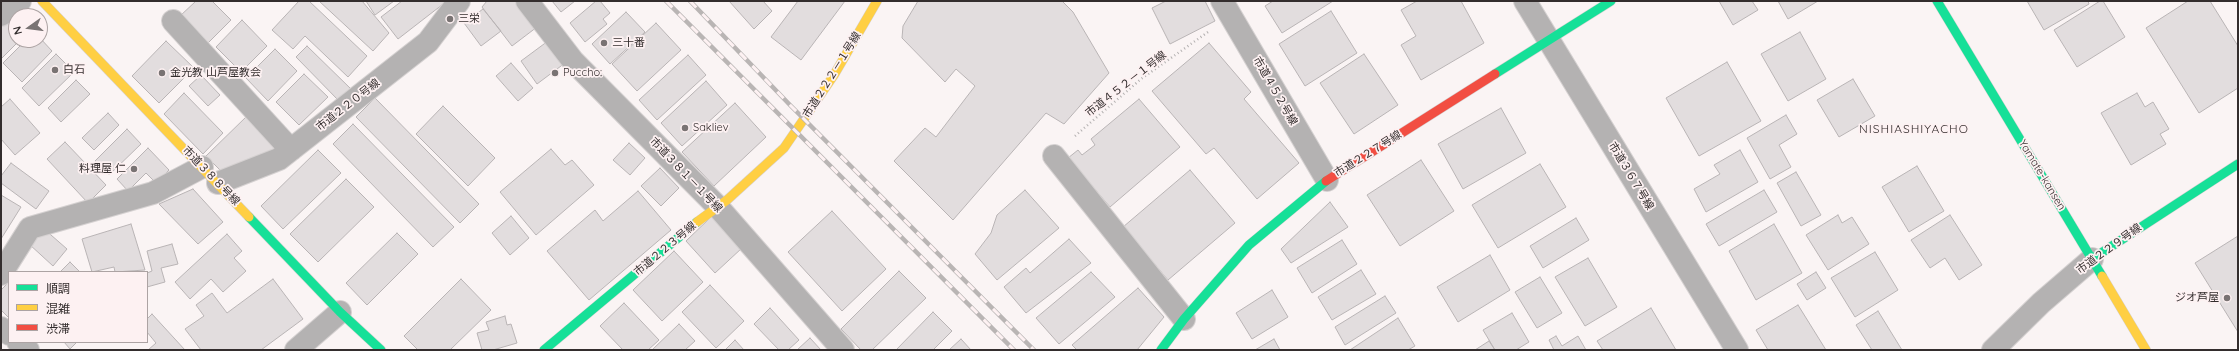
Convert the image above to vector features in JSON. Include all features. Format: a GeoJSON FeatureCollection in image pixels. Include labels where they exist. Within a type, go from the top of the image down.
{"type":"FeatureCollection","features":[{"type":"Feature","properties":{"kind":"street"},"geometry":{"type":"LineString","coordinates":[[1,15],[20,1]]}},
{"type":"Feature","properties":{"kind":"street","name":"市道３８８号線"},"geometry":{"type":"LineString","coordinates":[[42,1],[340,312],[381,350]]}},
{"type":"Feature","properties":{"kind":"street","name":"市道２２０号線"},"geometry":{"type":"LineString","coordinates":[[218,184],[279,159],[291,150],[428,42],[459,1]]}},
{"type":"Feature","properties":{"kind":"street","name":"市道３８１－１号線"},"geometry":{"type":"LineString","coordinates":[[527,1],[573,61],[717,206],[843,350]]}},
{"type":"Feature","properties":{"kind":"street","name":"市道２２２－１号線"},"geometry":{"type":"LineString","coordinates":[[784,148],[834,75],[877,1]]}},
{"type":"Feature","properties":{"kind":"street","name":"市道３６７号線"},"geometry":{"type":"LineString","coordinates":[[1525,1],[1737,350]]}},
{"type":"Feature","properties":{"kind":"street","name":"市道２２７号線"},"geometry":{"type":"LineString","coordinates":[[1161,350],[1184,319],[1249,246],[1327,180],[1611,1]]}},
{"type":"Feature","properties":{"kind":"street","name":"Yamate-kansen"},"geometry":{"type":"LineString","coordinates":[[1937,1],[2146,350]]}},
{"type":"Feature","properties":{"kind":"street","name":"市道４５２号線"},"geometry":{"type":"LineString","coordinates":[[1227,8],[1327,180]]}},
{"type":"Feature","properties":{"kind":"street"},"geometry":{"type":"LineString","coordinates":[[173,21],[291,150]]}},
{"type":"Feature","properties":{"kind":"street","name":"市道２２３号線"},"geometry":{"type":"LineString","coordinates":[[544,350],[717,206],[727,200],[784,148]]}},
{"type":"Feature","properties":{"kind":"street"},"geometry":{"type":"LineString","coordinates":[[1054,156],[1184,319]]}},
{"type":"Feature","properties":{"kind":"street","name":"市道２２９号線"},"geometry":{"type":"LineString","coordinates":[[1993,350],[2041,303],[2092,259],[2238,164]]}},
{"type":"Feature","properties":{"kind":"street"},"geometry":{"type":"LineString","coordinates":[[1,274],[30,228],[153,193],[202,167]]}},
{"type":"Feature","properties":{"kind":"street"},"geometry":{"type":"LineString","coordinates":[[296,350],[340,312]]}},
{"type":"Feature","properties":{"kind":"street"},"geometry":{"type":"LineString","coordinates":[[19,343],[28,350]]}},
{"type":"Feature","properties":{"kind":"path","name":"市道４５２－１号線"},"geometry":{"type":"LineString","coordinates":[[1054,156],[1141,79],[1227,8]]}},
{"type":"Feature","properties":{"kind":"building"},"geometry":{"type":"Polygon","coordinates":[[[196,1],[212,1],[231,20],[207,44],[180,16],[196,1]]]}},
{"type":"Feature","properties":{"kind":"building"},"geometry":{"type":"Polygon","coordinates":[[[299,1],[309,1],[367,56],[348,77],[305,36],[293,49],[272,30],[299,1]]]}},
{"type":"Feature","properties":{"kind":"building"},"geometry":{"type":"Polygon","coordinates":[[[319,1],[362,1],[389,33],[373,51],[319,1]]]}},
{"type":"Feature","properties":{"kind":"building"},"geometry":{"type":"Polygon","coordinates":[[[366,1],[394,1],[375,15],[366,1]]]}},
{"type":"Feature","properties":{"kind":"building"},"geometry":{"type":"Polygon","coordinates":[[[402,1],[447,1],[398,39],[381,17],[402,1]]]}},
{"type":"Feature","properties":{"kind":"building"},"geometry":{"type":"Polygon","coordinates":[[[487,1],[518,1],[537,27],[512,46],[482,7],[487,1]]]}},
{"type":"Feature","properties":{"kind":"building"},"geometry":{"type":"Polygon","coordinates":[[[552,1],[575,1],[561,12],[552,1]]]}},
{"type":"Feature","properties":{"kind":"building"},"geometry":{"type":"Polygon","coordinates":[[[596,1],[600,1],[610,13],[603,19],[607,24],[585,42],[570,23],[596,1]]]}},
{"type":"Feature","properties":{"kind":"building"},"geometry":{"type":"Polygon","coordinates":[[[729,1],[763,1],[772,11],[754,29],[729,1]]]}},
{"type":"Feature","properties":{"kind":"building"},"geometry":{"type":"Polygon","coordinates":[[[798,1],[845,1],[801,60],[771,37],[798,1]]]}},
{"type":"Feature","properties":{"kind":"building"},"geometry":{"type":"Polygon","coordinates":[[[918,1],[1062,1],[1073,12],[1109,73],[1064,124],[1046,113],[953,220],[894,161],[925,128],[936,137],[975,86],[956,69],[945,82],[902,38],[903,26],[918,1]]]}},
{"type":"Feature","properties":{"kind":"building"},"geometry":{"type":"Polygon","coordinates":[[[1166,1],[1205,1],[1215,21],[1170,44],[1152,8],[1166,1]]]}},
{"type":"Feature","properties":{"kind":"building"},"geometry":{"type":"Polygon","coordinates":[[[1273,1],[1333,1],[1282,33],[1265,6],[1273,1]]]}},
{"type":"Feature","properties":{"kind":"building"},"geometry":{"type":"Polygon","coordinates":[[[1417,1],[1461,1],[1484,43],[1421,80],[1401,45],[1416,36],[1401,10],[1417,1]]]}},
{"type":"Feature","properties":{"kind":"building"},"geometry":{"type":"Polygon","coordinates":[[[1719,1],[1752,1],[1758,10],[1733,25],[1719,1]]]}},
{"type":"Feature","properties":{"kind":"building"},"geometry":{"type":"Polygon","coordinates":[[[1778,1],[1818,1],[1788,19],[1778,1]]]}},
{"type":"Feature","properties":{"kind":"building"},"geometry":{"type":"Polygon","coordinates":[[[2027,1],[2088,1],[2089,4],[2044,30],[2027,1]]]}},
{"type":"Feature","properties":{"kind":"building"},"geometry":{"type":"Polygon","coordinates":[[[2100,1],[2103,1],[2125,37],[2077,67],[2054,30],[2100,1]]]}},
{"type":"Feature","properties":{"kind":"building"},"geometry":{"type":"Polygon","coordinates":[[[2188,1],[2210,1],[2238,46],[2238,88],[2199,113],[2146,28],[2188,1]]]}},
{"type":"Feature","properties":{"kind":"building"},"geometry":{"type":"Polygon","coordinates":[[[483,9],[501,31],[481,46],[464,23],[483,9]]]}},
{"type":"Feature","properties":{"kind":"building"},"geometry":{"type":"Polygon","coordinates":[[[1331,11],[1357,53],[1305,86],[1279,44],[1331,11]]]}},
{"type":"Feature","properties":{"kind":"building"},"geometry":{"type":"Polygon","coordinates":[[[626,12],[645,32],[610,64],[592,44],[626,12]]]}},
{"type":"Feature","properties":{"kind":"building"},"geometry":{"type":"Polygon","coordinates":[[[8,19],[8,48],[12,48],[1,59],[1,26],[8,19]]]}},
{"type":"Feature","properties":{"kind":"building"},"geometry":{"type":"Polygon","coordinates":[[[242,20],[267,46],[241,72],[216,47],[242,20]]]}},
{"type":"Feature","properties":{"kind":"building"},"geometry":{"type":"Polygon","coordinates":[[[656,23],[681,50],[637,91],[612,64],[656,23]]]}},
{"type":"Feature","properties":{"kind":"building"},"geometry":{"type":"Polygon","coordinates":[[[1800,32],[1826,79],[1788,101],[1761,54],[1800,32]]]}},
{"type":"Feature","properties":{"kind":"building"},"geometry":{"type":"Polygon","coordinates":[[[166,41],[194,68],[159,103],[132,76],[166,41]]]}},
{"type":"Feature","properties":{"kind":"building"},"geometry":{"type":"Polygon","coordinates":[[[548,41],[565,63],[537,84],[521,61],[548,41]]]}},
{"type":"Feature","properties":{"kind":"building"},"geometry":{"type":"Polygon","coordinates":[[[1209,43],[1251,92],[1244,99],[1299,163],[1257,199],[1214,148],[1206,154],[1152,91],[1209,43]]]}},
{"type":"Feature","properties":{"kind":"building"},"geometry":{"type":"Polygon","coordinates":[[[307,46],[351,89],[339,101],[296,57],[307,46]]]}},
{"type":"Feature","properties":{"kind":"building"},"geometry":{"type":"Polygon","coordinates":[[[48,47],[52,51],[22,82],[3,63],[18,48],[48,48],[48,47]]]}},
{"type":"Feature","properties":{"kind":"building"},"geometry":{"type":"Polygon","coordinates":[[[275,49],[297,71],[268,101],[246,78],[275,49]]]}},
{"type":"Feature","properties":{"kind":"building"},"geometry":{"type":"Polygon","coordinates":[[[56,54],[74,72],[39,106],[22,88],[56,54]]]}},
{"type":"Feature","properties":{"kind":"building"},"geometry":{"type":"Polygon","coordinates":[[[1364,54],[1398,105],[1354,134],[1320,83],[1364,54]]]}},
{"type":"Feature","properties":{"kind":"building"},"geometry":{"type":"Polygon","coordinates":[[[688,55],[706,75],[657,120],[639,100],[688,55]]]}},
{"type":"Feature","properties":{"kind":"building"},"geometry":{"type":"Polygon","coordinates":[[[1727,62],[1761,121],[1699,156],[1666,98],[1727,62]]]}},
{"type":"Feature","properties":{"kind":"building"},"geometry":{"type":"Polygon","coordinates":[[[511,63],[533,88],[518,101],[496,76],[511,63]]]}},
{"type":"Feature","properties":{"kind":"building"},"geometry":{"type":"Polygon","coordinates":[[[304,74],[328,97],[299,125],[276,102],[304,74]]]}},
{"type":"Feature","properties":{"kind":"building"},"geometry":{"type":"Polygon","coordinates":[[[201,75],[220,95],[208,106],[189,86],[201,75]]]}},
{"type":"Feature","properties":{"kind":"building"},"geometry":{"type":"Polygon","coordinates":[[[1853,79],[1875,116],[1839,137],[1817,100],[1853,79]]]}},
{"type":"Feature","properties":{"kind":"building"},"geometry":{"type":"Polygon","coordinates":[[[76,80],[90,94],[61,122],[48,108],[76,80]]]}},
{"type":"Feature","properties":{"kind":"building"},"geometry":{"type":"Polygon","coordinates":[[[706,81],[727,105],[682,146],[661,123],[706,81]]]}},
{"type":"Feature","properties":{"kind":"building"},"geometry":{"type":"Polygon","coordinates":[[[184,93],[223,133],[203,154],[164,114],[184,93]]]}},
{"type":"Feature","properties":{"kind":"building"},"geometry":{"type":"Polygon","coordinates":[[[2137,93],[2145,107],[2153,102],[2169,129],[2160,134],[2166,144],[2131,165],[2101,113],[2137,93]]]}},
{"type":"Feature","properties":{"kind":"building"},"geometry":{"type":"Polygon","coordinates":[[[375,98],[479,204],[460,223],[356,117],[375,98]]]}},
{"type":"Feature","properties":{"kind":"building"},"geometry":{"type":"Polygon","coordinates":[[[10,99],[40,133],[15,155],[1,139],[1,107],[10,99]]]}},
{"type":"Feature","properties":{"kind":"building"},"geometry":{"type":"Polygon","coordinates":[[[1139,99],[1180,147],[1110,207],[1068,158],[1078,150],[1082,155],[1095,145],[1091,139],[1139,99]]]}},
{"type":"Feature","properties":{"kind":"building"},"geometry":{"type":"Polygon","coordinates":[[[735,103],[766,137],[714,186],[682,152],[735,103]]]}},
{"type":"Feature","properties":{"kind":"building"},"geometry":{"type":"Polygon","coordinates":[[[443,106],[495,158],[468,186],[416,134],[443,106]]]}},
{"type":"Feature","properties":{"kind":"building"},"geometry":{"type":"Polygon","coordinates":[[[1501,108],[1526,153],[1463,189],[1438,144],[1501,108]]]}},
{"type":"Feature","properties":{"kind":"building"},"geometry":{"type":"Polygon","coordinates":[[[108,113],[119,125],[94,150],[82,138],[108,113]]]}},
{"type":"Feature","properties":{"kind":"building"},"geometry":{"type":"Polygon","coordinates":[[[1786,115],[1797,134],[1779,145],[1791,167],[1770,179],[1747,138],[1786,115]]]}},
{"type":"Feature","properties":{"kind":"building"},"geometry":{"type":"Polygon","coordinates":[[[247,116],[282,150],[225,175],[206,156],[247,116]]]}},
{"type":"Feature","properties":{"kind":"building"},"geometry":{"type":"Polygon","coordinates":[[[353,124],[454,227],[433,247],[333,144],[353,124]]]}},
{"type":"Feature","properties":{"kind":"building"},"geometry":{"type":"Polygon","coordinates":[[[127,129],[141,144],[109,175],[95,161],[127,129]]]}},
{"type":"Feature","properties":{"kind":"building"},"geometry":{"type":"Polygon","coordinates":[[[65,142],[106,185],[88,203],[47,159],[65,142]]]}},
{"type":"Feature","properties":{"kind":"building"},"geometry":{"type":"Polygon","coordinates":[[[629,143],[645,158],[630,175],[613,160],[629,143]]]}},
{"type":"Feature","properties":{"kind":"building"},"geometry":{"type":"Polygon","coordinates":[[[148,148],[169,170],[156,183],[146,173],[128,191],[117,179],[148,148]]]}},
{"type":"Feature","properties":{"kind":"building"},"geometry":{"type":"Polygon","coordinates":[[[551,149],[565,165],[572,160],[594,185],[536,235],[500,192],[551,149]]]}},
{"type":"Feature","properties":{"kind":"building"},"geometry":{"type":"Polygon","coordinates":[[[318,150],[341,173],[283,229],[261,206],[318,150]]]}},
{"type":"Feature","properties":{"kind":"building"},"geometry":{"type":"Polygon","coordinates":[[[1740,150],[1758,182],[1706,212],[1694,189],[1720,174],[1714,165],[1740,150]]]}},
{"type":"Feature","properties":{"kind":"building"},"geometry":{"type":"Polygon","coordinates":[[[1421,160],[1454,211],[1400,246],[1367,195],[1421,160]]]}},
{"type":"Feature","properties":{"kind":"building"},"geometry":{"type":"Polygon","coordinates":[[[11,163],[49,191],[36,209],[1,183],[1,176],[11,163]]]}},
{"type":"Feature","properties":{"kind":"building"},"geometry":{"type":"Polygon","coordinates":[[[1540,164],[1566,207],[1498,248],[1472,205],[1540,164]]]}},
{"type":"Feature","properties":{"kind":"building"},"geometry":{"type":"Polygon","coordinates":[[[1917,166],[1944,211],[1909,232],[1882,187],[1917,166]]]}},
{"type":"Feature","properties":{"kind":"building"},"geometry":{"type":"Polygon","coordinates":[[[660,168],[679,188],[661,206],[641,186],[660,168]]]}},
{"type":"Feature","properties":{"kind":"building"},"geometry":{"type":"Polygon","coordinates":[[[1190,170],[1235,223],[1168,280],[1123,227],[1190,170]]]}},
{"type":"Feature","properties":{"kind":"building"},"geometry":{"type":"Polygon","coordinates":[[[1796,172],[1821,215],[1801,226],[1777,183],[1796,172]]]}},
{"type":"Feature","properties":{"kind":"building"},"geometry":{"type":"Polygon","coordinates":[[[346,179],[374,207],[318,262],[290,234],[346,179]]]}},
{"type":"Feature","properties":{"kind":"building"},"geometry":{"type":"Polygon","coordinates":[[[193,189],[223,222],[198,244],[159,204],[193,189]]]}},
{"type":"Feature","properties":{"kind":"building"},"geometry":{"type":"Polygon","coordinates":[[[1025,190],[1059,228],[997,280],[975,254],[991,233],[997,215],[1025,190]]]}},
{"type":"Feature","properties":{"kind":"building"},"geometry":{"type":"Polygon","coordinates":[[[1764,190],[1777,212],[1719,246],[1706,224],[1764,190]]]}},
{"type":"Feature","properties":{"kind":"building"},"geometry":{"type":"Polygon","coordinates":[[[638,191],[671,230],[589,300],[547,251],[595,210],[603,221],[638,191]]]}},
{"type":"Feature","properties":{"kind":"building"},"geometry":{"type":"Polygon","coordinates":[[[1,195],[21,207],[1,239],[1,195]]]}},
{"type":"Feature","properties":{"kind":"building"},"geometry":{"type":"Polygon","coordinates":[[[1330,202],[1348,227],[1291,263],[1281,249],[1330,202]]]}},
{"type":"Feature","properties":{"kind":"building"},"geometry":{"type":"Polygon","coordinates":[[[832,211],[886,269],[842,311],[788,252],[832,211]]]}},
{"type":"Feature","properties":{"kind":"building"},"geometry":{"type":"Polygon","coordinates":[[[1838,215],[1842,223],[1852,217],[1869,244],[1828,270],[1806,235],[1838,215]]]}},
{"type":"Feature","properties":{"kind":"building"},"geometry":{"type":"Polygon","coordinates":[[[1950,215],[1982,265],[1959,280],[1945,258],[1930,268],[1911,240],[1950,215]]]}},
{"type":"Feature","properties":{"kind":"building"},"geometry":{"type":"Polygon","coordinates":[[[511,216],[529,238],[510,255],[492,233],[511,216]]]}},
{"type":"Feature","properties":{"kind":"building"},"geometry":{"type":"Polygon","coordinates":[[[712,216],[742,248],[715,273],[686,241],[712,216]]]}},
{"type":"Feature","properties":{"kind":"building"},"geometry":{"type":"Polygon","coordinates":[[[1576,218],[1589,240],[1543,268],[1530,246],[1576,218]]]}},
{"type":"Feature","properties":{"kind":"building"},"geometry":{"type":"Polygon","coordinates":[[[131,224],[145,270],[115,271],[114,267],[92,271],[82,239],[131,224]]]}},
{"type":"Feature","properties":{"kind":"building"},"geometry":{"type":"Polygon","coordinates":[[[1774,224],[1802,273],[1756,300],[1729,251],[1774,224]]]}},
{"type":"Feature","properties":{"kind":"building"},"geometry":{"type":"Polygon","coordinates":[[[43,228],[67,249],[53,266],[29,244],[43,228]]]}},
{"type":"Feature","properties":{"kind":"building"},"geometry":{"type":"Polygon","coordinates":[[[397,233],[418,254],[367,305],[346,283],[397,233]]]}},
{"type":"Feature","properties":{"kind":"building"},"geometry":{"type":"Polygon","coordinates":[[[227,234],[242,251],[234,258],[246,271],[223,292],[211,279],[190,299],[175,282],[227,234]]]}},
{"type":"Feature","properties":{"kind":"building","name":"ジオ芦屋"},"geometry":{"type":"Polygon","coordinates":[[[2238,236],[2238,332],[2195,263],[2238,236]]]}},
{"type":"Feature","properties":{"kind":"building"},"geometry":{"type":"Polygon","coordinates":[[[1069,239],[1091,263],[1026,313],[1004,287],[1026,268],[1030,273],[1069,239]]]}},
{"type":"Feature","properties":{"kind":"building"},"geometry":{"type":"Polygon","coordinates":[[[1342,240],[1357,264],[1312,293],[1297,268],[1342,240]]]}},
{"type":"Feature","properties":{"kind":"building"},"geometry":{"type":"Polygon","coordinates":[[[172,244],[178,264],[161,268],[165,282],[148,287],[148,273],[152,271],[147,251],[172,244]]]}},
{"type":"Feature","properties":{"kind":"building"},"geometry":{"type":"Polygon","coordinates":[[[674,251],[703,282],[662,321],[633,290],[674,251]]]}},
{"type":"Feature","properties":{"kind":"building"},"geometry":{"type":"Polygon","coordinates":[[[1875,252],[1898,290],[1855,317],[1831,278],[1875,252]]]}},
{"type":"Feature","properties":{"kind":"building"},"geometry":{"type":"Polygon","coordinates":[[[1490,255],[1510,290],[1458,322],[1437,287],[1490,255]]]}},
{"type":"Feature","properties":{"kind":"building"},"geometry":{"type":"Polygon","coordinates":[[[1588,258],[1617,307],[1585,326],[1555,277],[1588,258]]]}},
{"type":"Feature","properties":{"kind":"building"},"geometry":{"type":"Polygon","coordinates":[[[70,262],[79,271],[61,271],[70,262]]]}},
{"type":"Feature","properties":{"kind":"building"},"geometry":{"type":"Polygon","coordinates":[[[1361,270],[1376,294],[1332,320],[1318,297],[1361,270]]]}},
{"type":"Feature","properties":{"kind":"building"},"geometry":{"type":"Polygon","coordinates":[[[899,271],[926,298],[872,350],[861,350],[841,329],[899,271]]]}},
{"type":"Feature","properties":{"kind":"building"},"geometry":{"type":"Polygon","coordinates":[[[1091,272],[1115,297],[1059,344],[1036,318],[1091,272]]]}},
{"type":"Feature","properties":{"kind":"building"},"geometry":{"type":"Polygon","coordinates":[[[1816,272],[1826,288],[1807,300],[1797,284],[1816,272]]]}},
{"type":"Feature","properties":{"kind":"building"},"geometry":{"type":"Polygon","coordinates":[[[1540,277],[1562,313],[1537,328],[1515,292],[1540,277]]]}},
{"type":"Feature","properties":{"kind":"building"},"geometry":{"type":"Polygon","coordinates":[[[273,279],[303,319],[261,350],[201,350],[185,329],[204,316],[196,305],[212,293],[227,313],[273,279]]]}},
{"type":"Feature","properties":{"kind":"building"},"geometry":{"type":"Polygon","coordinates":[[[461,279],[491,310],[450,350],[418,350],[404,336],[461,279]]]}},
{"type":"Feature","properties":{"kind":"building"},"geometry":{"type":"Polygon","coordinates":[[[8,283],[8,317],[1,310],[1,290],[8,283]]]}},
{"type":"Feature","properties":{"kind":"building"},"geometry":{"type":"Polygon","coordinates":[[[710,285],[744,321],[716,348],[682,312],[710,285]]]}},
{"type":"Feature","properties":{"kind":"building"},"geometry":{"type":"Polygon","coordinates":[[[1138,288],[1164,317],[1137,350],[1077,350],[1072,345],[1138,288]]]}},
{"type":"Feature","properties":{"kind":"building"},"geometry":{"type":"Polygon","coordinates":[[[1272,290],[1288,317],[1252,339],[1236,313],[1272,290]]]}},
{"type":"Feature","properties":{"kind":"building"},"geometry":{"type":"Polygon","coordinates":[[[1385,296],[1396,313],[1345,345],[1335,327],[1385,296]]]}},
{"type":"Feature","properties":{"kind":"building"},"geometry":{"type":"Polygon","coordinates":[[[624,303],[659,340],[648,350],[623,350],[600,326],[624,303]]]}},
{"type":"Feature","properties":{"kind":"building"},"geometry":{"type":"Polygon","coordinates":[[[1798,305],[1826,350],[1768,350],[1756,330],[1798,305]]]}},
{"type":"Feature","properties":{"kind":"building"},"geometry":{"type":"Polygon","coordinates":[[[770,308],[799,340],[788,350],[779,350],[754,324],[770,308]]]}},
{"type":"Feature","properties":{"kind":"building"},"geometry":{"type":"Polygon","coordinates":[[[1651,308],[1676,350],[1603,350],[1597,341],[1651,308]]]}},
{"type":"Feature","properties":{"kind":"building"},"geometry":{"type":"Polygon","coordinates":[[[1878,311],[1902,350],[1872,350],[1856,325],[1878,311]]]}},
{"type":"Feature","properties":{"kind":"building"},"geometry":{"type":"Polygon","coordinates":[[[933,312],[952,331],[933,350],[896,350],[933,312]]]}},
{"type":"Feature","properties":{"kind":"building"},"geometry":{"type":"Polygon","coordinates":[[[1512,313],[1529,342],[1516,350],[1495,350],[1483,330],[1512,313]]]}},
{"type":"Feature","properties":{"kind":"building"},"geometry":{"type":"Polygon","coordinates":[[[152,314],[185,350],[148,350],[156,343],[148,333],[148,318],[152,314]]]}},
{"type":"Feature","properties":{"kind":"building"},"geometry":{"type":"Polygon","coordinates":[[[505,316],[507,325],[511,324],[517,343],[493,350],[482,350],[477,333],[489,330],[486,322],[505,316]]]}},
{"type":"Feature","properties":{"kind":"building"},"geometry":{"type":"Polygon","coordinates":[[[1398,318],[1415,346],[1408,350],[1350,350],[1398,318]]]}},
{"type":"Feature","properties":{"kind":"building"},"geometry":{"type":"Polygon","coordinates":[[[679,324],[695,341],[685,350],[652,350],[679,324]]]}},
{"type":"Feature","properties":{"kind":"building"},"geometry":{"type":"Polygon","coordinates":[[[1556,336],[1562,346],[1578,336],[1586,350],[1554,350],[1549,340],[1556,336]]]}},
{"type":"Feature","properties":{"kind":"building"},"geometry":{"type":"Polygon","coordinates":[[[810,338],[821,350],[797,350],[810,338]]]}},
{"type":"Feature","properties":{"kind":"building"},"geometry":{"type":"Polygon","coordinates":[[[961,339],[971,350],[949,350],[961,339]]]}},
{"type":"Feature","properties":{"kind":"building"},"geometry":{"type":"Polygon","coordinates":[[[1274,339],[1280,350],[1255,350],[1274,339]]]}},
{"type":"Feature","properties":{"kind":"building"},"geometry":{"type":"Polygon","coordinates":[[[735,340],[744,350],[725,350],[735,340]]]}},
{"type":"Feature","properties":{"kind":"building"},"geometry":{"type":"Polygon","coordinates":[[[1489,341],[1495,350],[1475,350],[1489,341]]]}},
{"type":"Feature","properties":{"kind":"building"},"geometry":{"type":"Polygon","coordinates":[[[65,343],[76,343],[70,349],[65,343]]]}},
{"type":"Feature","properties":{"kind":"railway"},"geometry":{"type":"LineString","coordinates":[[666,1],[1014,350]]}},
{"type":"Feature","properties":{"kind":"railway"},"geometry":{"type":"LineString","coordinates":[[690,1],[790,105],[1034,350]]}},
{"type":"Feature","properties":{"kind":"traffic: fast"},"geometry":{"type":"LineString","coordinates":[[1495,74],[1611,1]]}},
{"type":"Feature","properties":{"kind":"traffic: fast"},"geometry":{"type":"LineString","coordinates":[[1937,1],[2102,276]]}},
{"type":"Feature","properties":{"kind":"traffic: fast"},"geometry":{"type":"LineString","coordinates":[[2092,259],[2238,164]]}},
{"type":"Feature","properties":{"kind":"traffic: fast"},"geometry":{"type":"LineString","coordinates":[[1161,350],[1184,319],[1249,245],[1326,181]]}},
{"type":"Feature","properties":{"kind":"traffic: fast"},"geometry":{"type":"LineString","coordinates":[[249,217],[340,312],[381,350]]}},
{"type":"Feature","properties":{"kind":"traffic: fast"},"geometry":{"type":"LineString","coordinates":[[544,350],[697,222]]}},
{"type":"Feature","properties":{"kind":"traffic: slow"},"geometry":{"type":"LineString","coordinates":[[42,1],[249,217]]}},
{"type":"Feature","properties":{"kind":"traffic: slow"},"geometry":{"type":"LineString","coordinates":[[697,222],[727,200],[784,148],[834,75],[877,1]]}},
{"type":"Feature","properties":{"kind":"traffic: slow"},"geometry":{"type":"LineString","coordinates":[[2102,276],[2146,350]]}},
{"type":"Feature","properties":{"kind":"traffic: jam"},"geometry":{"type":"LineString","coordinates":[[1326,181],[1495,74]]}},
{"type":"Feature","properties":{"kind":"place","name":"三栄"},"geometry":{"type":"Point","coordinates":[450,19]}},
{"type":"Feature","properties":{"kind":"place","name":"三十番"},"geometry":{"type":"Point","coordinates":[604,43]}},
{"type":"Feature","properties":{"kind":"place","name":"白石"},"geometry":{"type":"Point","coordinates":[55,70]}},
{"type":"Feature","properties":{"kind":"place","name":"金光教 山芦屋教会"},"geometry":{"type":"Point","coordinates":[162,73]}},
{"type":"Feature","properties":{"kind":"place","name":"Puccho:"},"geometry":{"type":"Point","coordinates":[555,73]}},
{"type":"Feature","properties":{"kind":"place","name":"Sakliev"},"geometry":{"type":"Point","coordinates":[685,128]}},
{"type":"Feature","properties":{"kind":"place","name":"料理屋 仁"},"geometry":{"type":"Point","coordinates":[134,169]}},
{"type":"Feature","properties":{"kind":"place","name":"ジオ芦屋"},"geometry":{"type":"Point","coordinates":[2227,298]}},
{"type":"Feature","properties":{"kind":"district","name":"NISHIASHIYACHO"},"geometry":{"type":"Point","coordinates":[1914,129]}}]}
